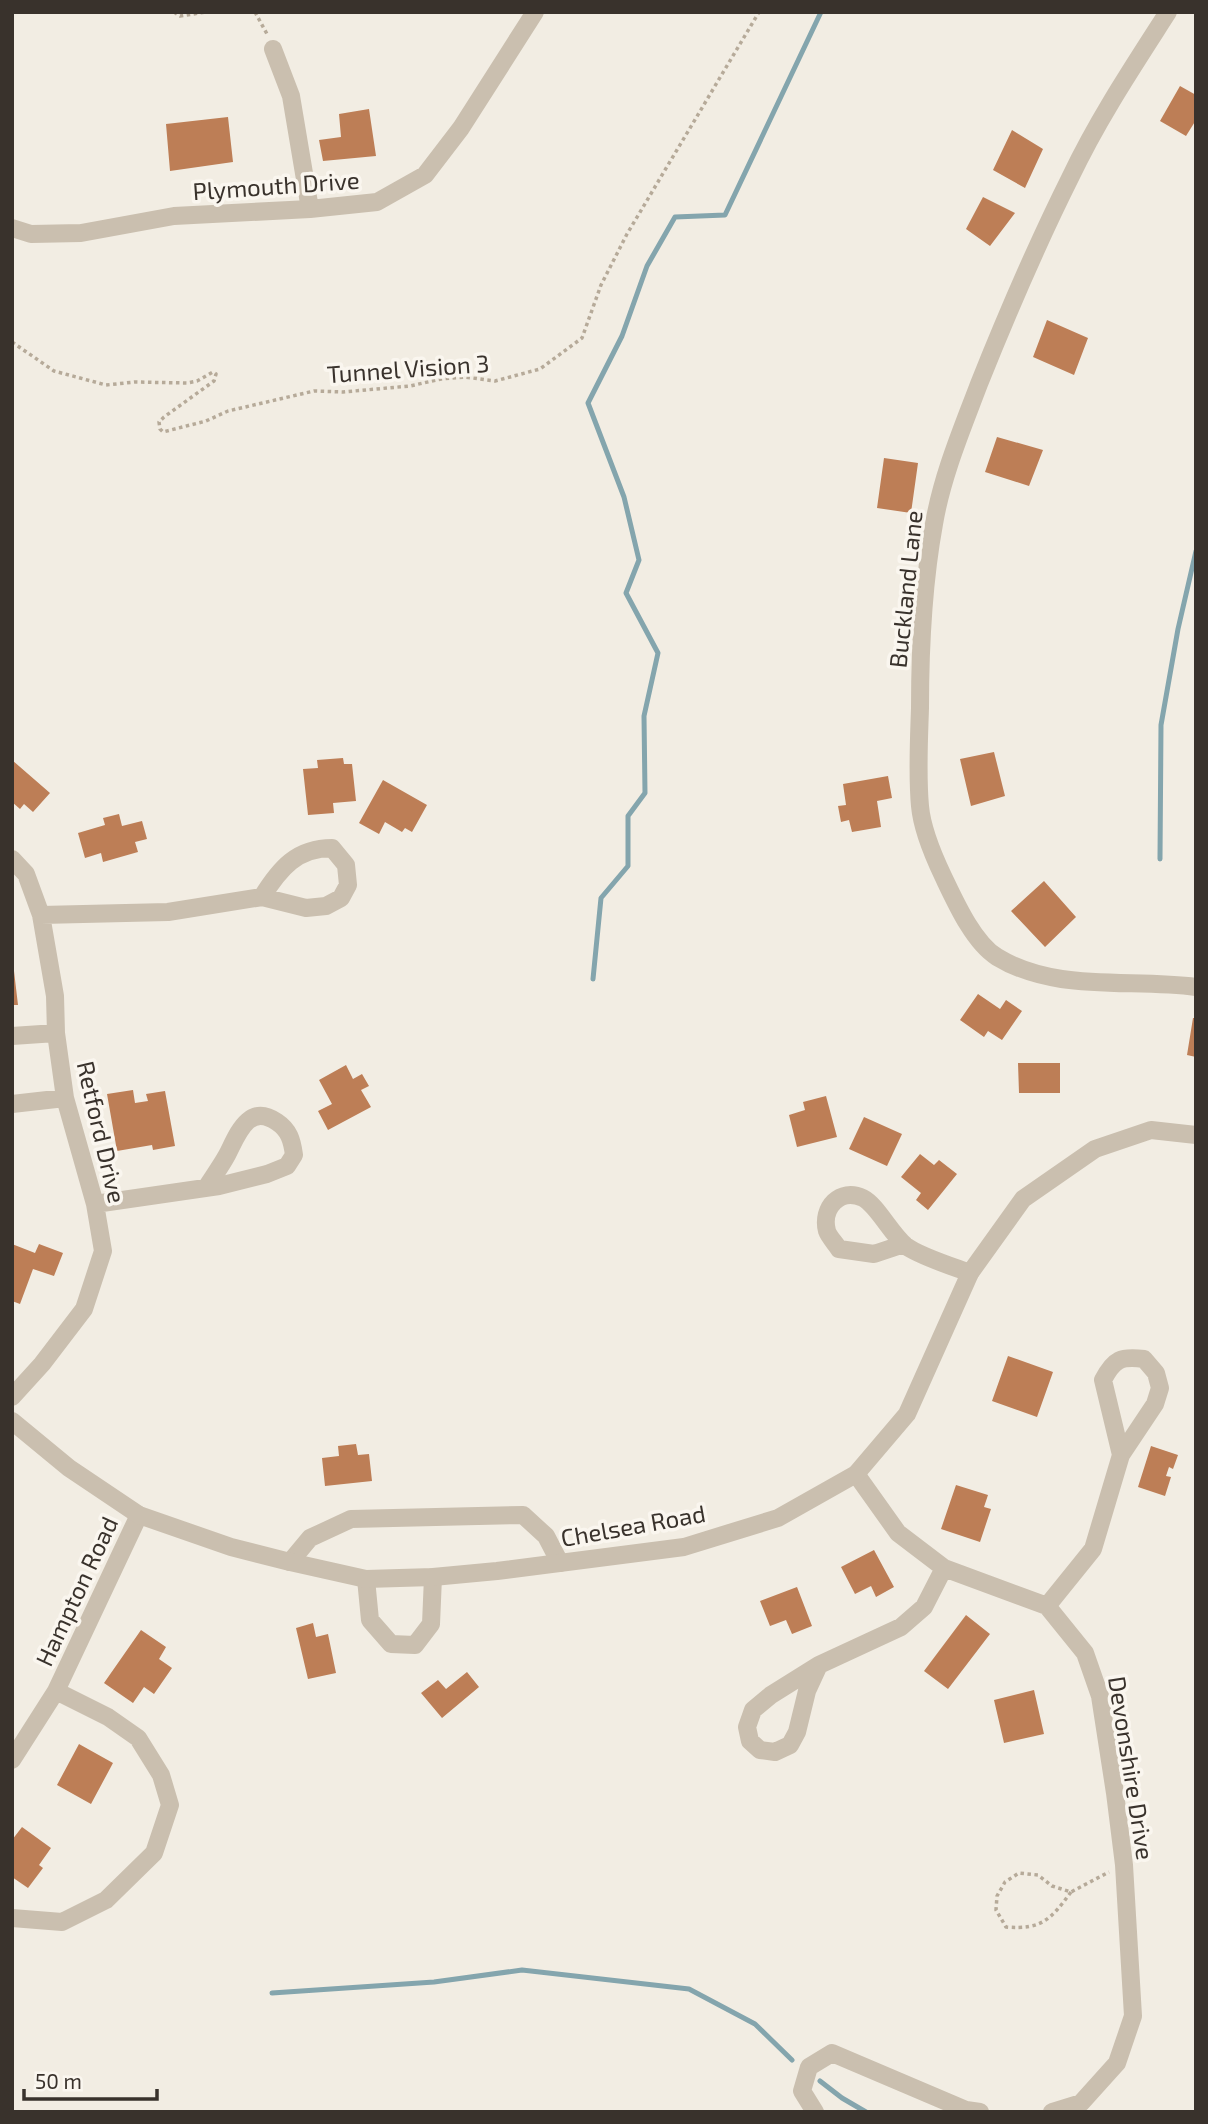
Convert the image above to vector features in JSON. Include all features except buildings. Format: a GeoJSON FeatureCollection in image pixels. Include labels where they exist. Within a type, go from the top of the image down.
{"type":"FeatureCollection","features":[{"type":"Feature","properties":{"kind":"street","name":"Plymouth Drive"},"geometry":{"type":"LineString","coordinates":[[12,228],[31,234],[81,233],[174,216],[310,209],[377,202],[425,175],[461,128],[535,12]]}},
{"type":"Feature","properties":{"kind":"street","name":"Buckland Lane"},"geometry":{"type":"LineString","coordinates":[[1168,12],[1135,62],[1072,173],[997,338],[953,452],[934,522],[924,604],[920,673],[920,808],[935,858],[957,905],[976,935],[994,955],[1026,971],[1058,978],[1196,987]]}},
{"type":"Feature","properties":{"kind":"street"},"geometry":{"type":"LineString","coordinates":[[273,49],[291,96],[310,209]]}},
{"type":"Feature","properties":{"kind":"street"},"geometry":{"type":"LineString","coordinates":[[41,915],[168,912],[262,897],[306,908],[326,905],[341,898],[348,885],[346,865],[332,848],[312,848],[290,862],[274,878],[262,897]]}},
{"type":"Feature","properties":{"kind":"street","name":"Retford Drive"},"geometry":{"type":"LineString","coordinates":[[12,859],[26,874],[41,915],[55,996],[55,1033],[65,1098],[95,1204],[103,1251],[85,1310],[12,1397]]}},
{"type":"Feature","properties":{"kind":"street"},"geometry":{"type":"LineString","coordinates":[[12,1036],[55,1033]]}},
{"type":"Feature","properties":{"kind":"street"},"geometry":{"type":"LineString","coordinates":[[12,1104],[65,1098]]}},
{"type":"Feature","properties":{"kind":"street"},"geometry":{"type":"LineString","coordinates":[[95,1204],[206,1188],[267,1174],[287,1166],[294,1155],[292,1141],[285,1128],[272,1118],[257,1117],[242,1125],[206,1188]]}},
{"type":"Feature","properties":{"kind":"street","name":"Chelsea Road"},"geometry":{"type":"LineString","coordinates":[[12,1421],[69,1468],[139,1515],[231,1547],[366,1578],[433,1577],[684,1547],[778,1518],[856,1474],[907,1414],[970,1273],[1023,1199],[1096,1149],[1151,1130],[1196,1135]]}},
{"type":"Feature","properties":{"kind":"street"},"geometry":{"type":"LineString","coordinates":[[904,1244],[970,1273]]}},
{"type":"Feature","properties":{"kind":"street"},"geometry":{"type":"LineString","coordinates":[[856,1474],[898,1533],[944,1568],[1047,1606],[1093,1549],[1121,1455],[1155,1404],[1160,1388],[1156,1373],[1144,1359],[1126,1357],[1111,1364],[1103,1380],[1121,1455]]}},
{"type":"Feature","properties":{"kind":"street","name":"Hampton Road"},"geometry":{"type":"LineString","coordinates":[[12,1760],[56,1691],[139,1515]]}},
{"type":"Feature","properties":{"kind":"street"},"geometry":{"type":"LineString","coordinates":[[290,1562],[310,1538],[351,1519],[523,1515],[546,1536],[560,1563]]}},
{"type":"Feature","properties":{"kind":"street"},"geometry":{"type":"LineString","coordinates":[[819,1665],[807,1691],[797,1732],[790,1745],[775,1752],[760,1750],[750,1741],[747,1727],[753,1710],[771,1695],[819,1665],[901,1627],[924,1607],[944,1568]]}},
{"type":"Feature","properties":{"kind":"street"},"geometry":{"type":"LineString","coordinates":[[366,1578],[370,1620],[391,1644],[415,1645],[431,1623],[433,1577]]}},
{"type":"Feature","properties":{"kind":"street","name":"Devonshire Drive"},"geometry":{"type":"LineString","coordinates":[[1047,1606],[1085,1653],[1100,1696],[1124,1865],[1133,2017],[1117,2063],[1081,2103],[1052,2112]]}},
{"type":"Feature","properties":{"kind":"street"},"geometry":{"type":"LineString","coordinates":[[12,1918],[62,1922],[106,1900],[154,1853],[170,1805],[161,1775],[138,1738],[108,1717],[56,1691]]}},
{"type":"Feature","properties":{"kind":"street"},"geometry":{"type":"LineString","coordinates":[[815,2112],[802,2091],[809,2067],[832,2053],[966,2110],[980,2112]]}},
{"type":"Feature","properties":{"kind":"path"},"geometry":{"type":"LineString","coordinates":[[174,12],[180,16],[206,12]]}},
{"type":"Feature","properties":{"kind":"path"},"geometry":{"type":"LineString","coordinates":[[256,12],[273,49]]}},
{"type":"Feature","properties":{"kind":"path","name":"Tunnel Vision 3"},"geometry":{"type":"LineString","coordinates":[[12,342],[54,371],[106,384],[187,383],[213,372],[216,374],[214,381],[159,422],[163,432],[206,421],[228,411],[314,391],[343,392],[410,386],[465,377],[495,381],[540,369],[582,338],[601,285],[627,234],[759,12]]}},
{"type":"Feature","properties":{"kind":"path"},"geometry":{"type":"LineString","coordinates":[[1070,1892],[1052,1886],[1038,1875],[1019,1873],[1005,1882],[997,1896],[996,1910],[1006,1927],[1024,1928],[1046,1922],[1056,1913],[1070,1892],[1124,1865]]}},
{"type":"Feature","properties":{"kind":"waterway"},"geometry":{"type":"LineString","coordinates":[[593,979],[601,898],[628,866],[628,816],[645,793],[644,716],[658,653],[626,593],[639,560],[624,497],[588,403],[622,336],[647,266],[675,217],[725,215],[821,12]]}},
{"type":"Feature","properties":{"kind":"waterway"},"geometry":{"type":"LineString","coordinates":[[1160,859],[1161,725],[1178,629],[1196,551]]}},
{"type":"Feature","properties":{"kind":"waterway"},"geometry":{"type":"LineString","coordinates":[[272,1993],[434,1982],[522,1970],[689,1989],[755,2024],[792,2060]]}},
{"type":"Feature","properties":{"kind":"waterway"},"geometry":{"type":"LineString","coordinates":[[820,2081],[866,2112]]}}]}
